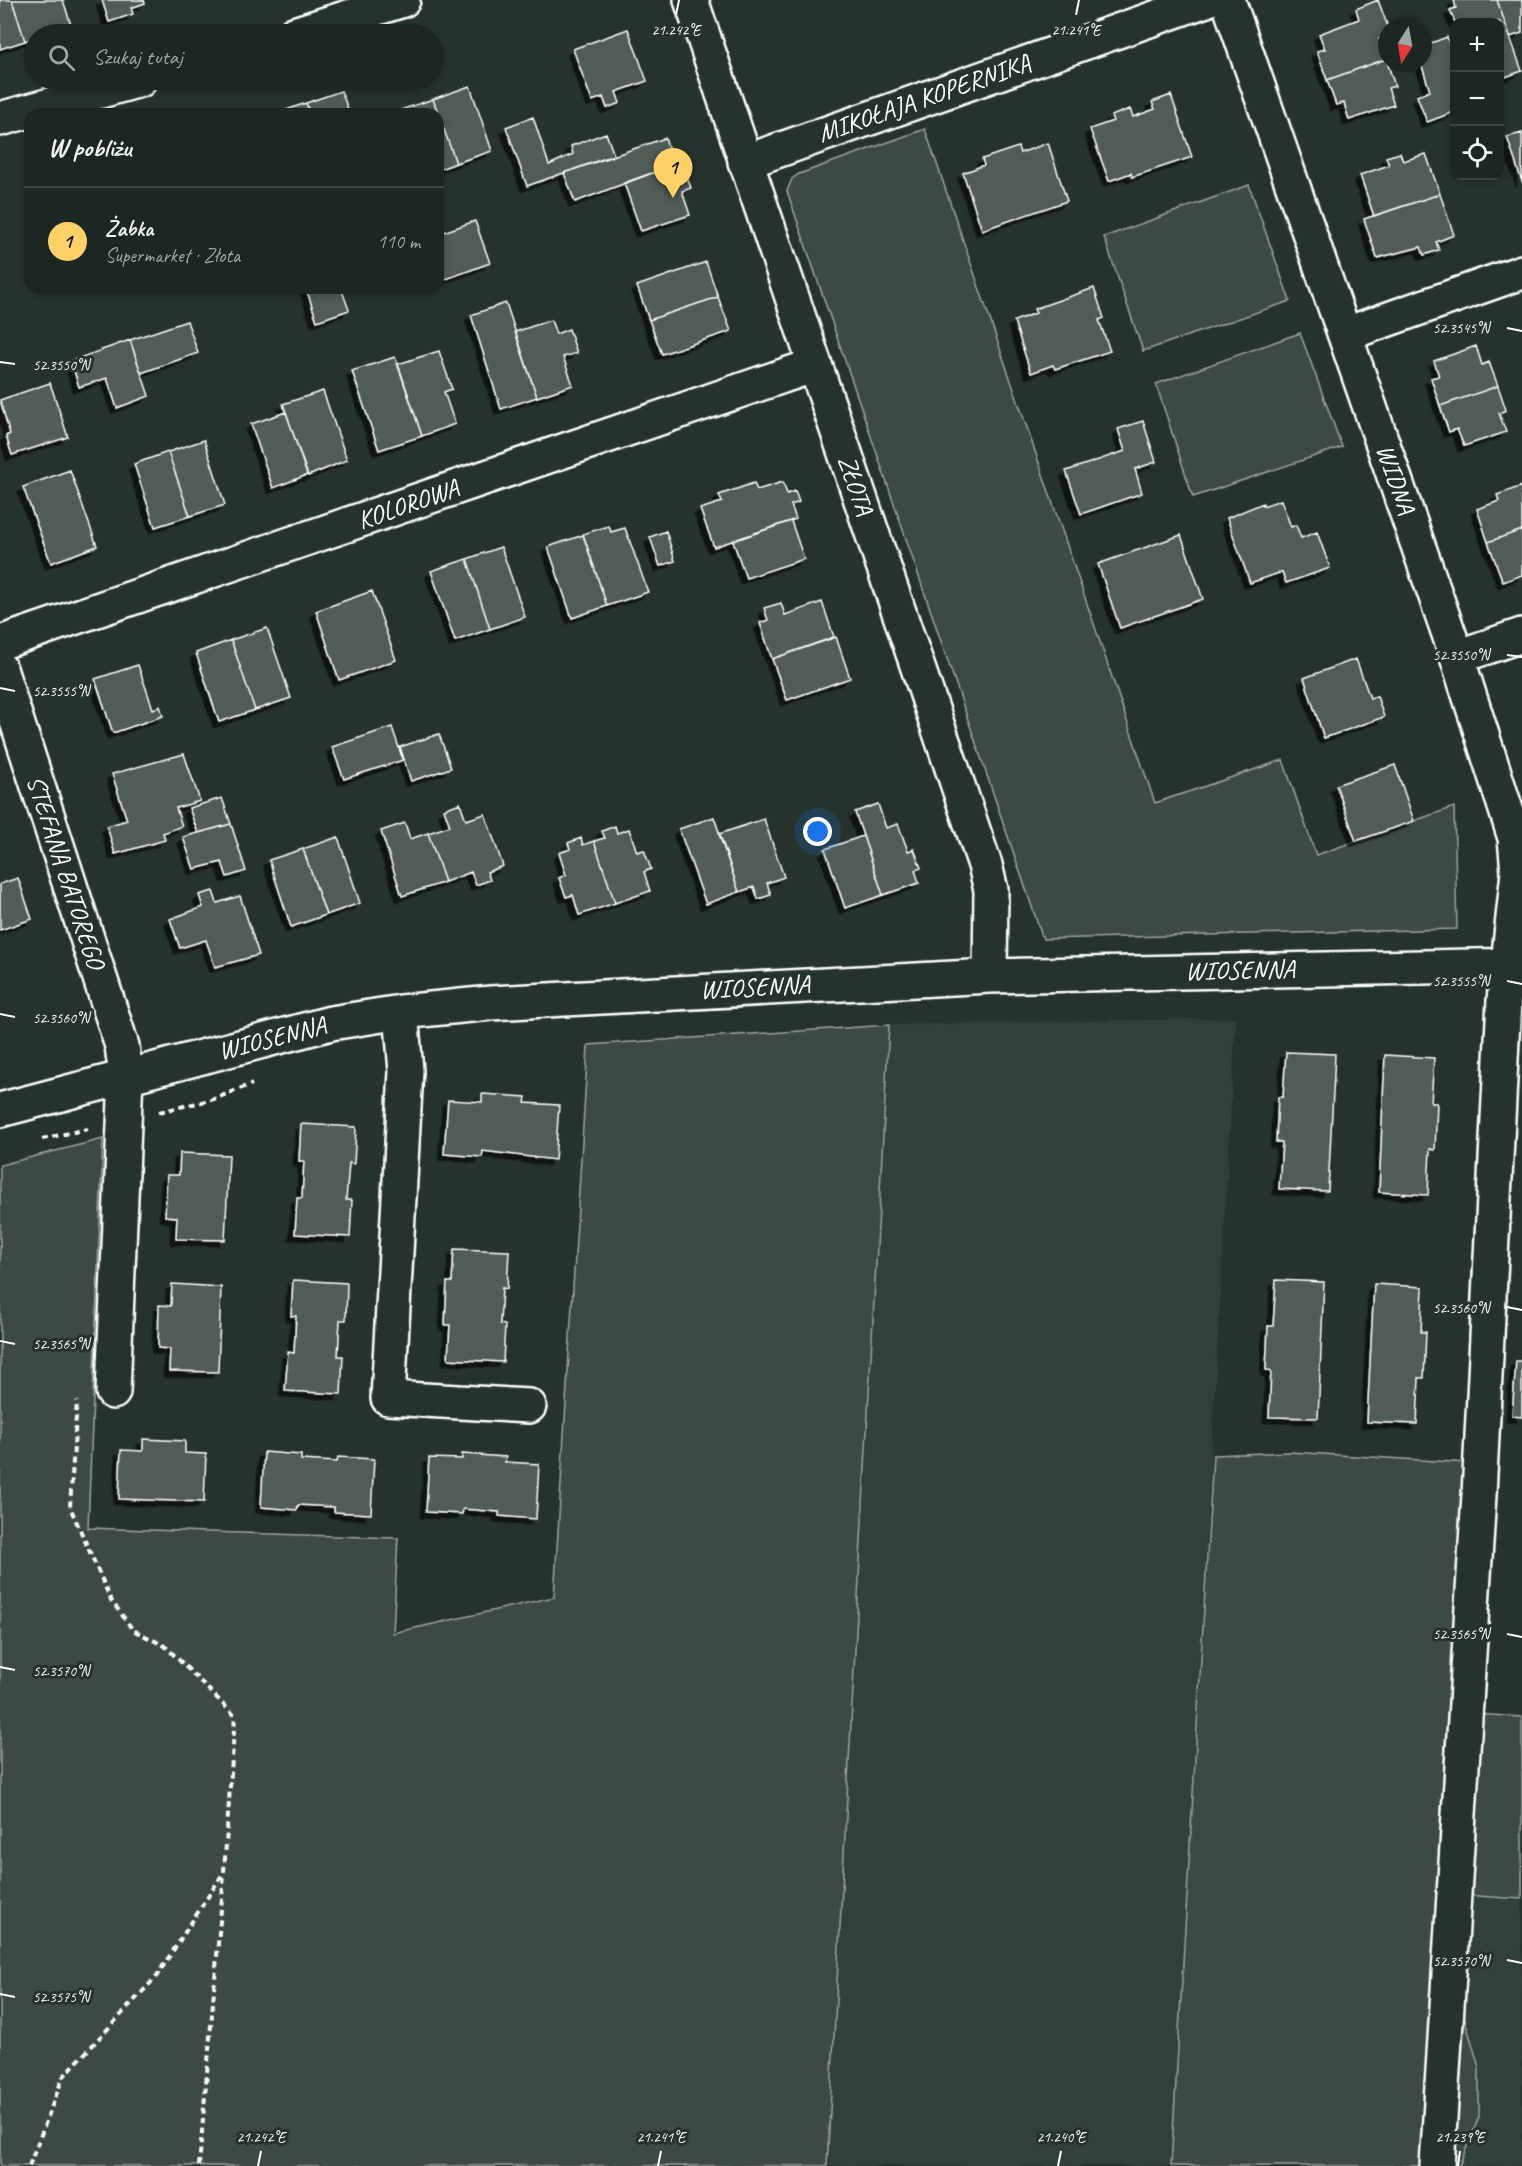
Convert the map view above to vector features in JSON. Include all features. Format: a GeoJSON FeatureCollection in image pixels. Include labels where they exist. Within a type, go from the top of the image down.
{"type":"FeatureCollection","features":[{"type":"Feature","properties":{"kind":"street"},"geometry":{"type":"LineString","coordinates":[[326,24],[403,0]]}},
{"type":"Feature","properties":{"kind":"street","name":"ZŁOTA"},"geometry":{"type":"LineString","coordinates":[[691,0],[985,864],[991,890],[990,976]]}},
{"type":"Feature","properties":{"kind":"street","name":"MIKOŁAJA KOPERNIKA"},"geometry":{"type":"LineString","coordinates":[[745,162],[1206,0]]}},
{"type":"Feature","properties":{"kind":"street","name":"WIDNA"},"geometry":{"type":"LineString","coordinates":[[1228,0],[1457,657],[1515,838],[1518,872],[1515,965],[1504,1000],[1479,1495],[1437,2166]]}},
{"type":"Feature","properties":{"kind":"street"},"geometry":{"type":"LineString","coordinates":[[42,108],[105,90]]}},
{"type":"Feature","properties":{"kind":"street"},"geometry":{"type":"LineString","coordinates":[[0,120],[24,113]]}},
{"type":"Feature","properties":{"kind":"street"},"geometry":{"type":"LineString","coordinates":[[1346,334],[1522,272]]}},
{"type":"Feature","properties":{"kind":"street","name":"KOLOROWA"},"geometry":{"type":"LineString","coordinates":[[0,643],[815,364]]}},
{"type":"Feature","properties":{"kind":"street"},"geometry":{"type":"LineString","coordinates":[[1457,657],[1522,635]]}},
{"type":"Feature","properties":{"kind":"street","name":"STEFANA BATOREGO"},"geometry":{"type":"LineString","coordinates":[[0,669],[123,1046],[126,1076],[112,1392]]}},
{"type":"Feature","properties":{"kind":"street","name":"WIOSENNA"},"geometry":{"type":"LineString","coordinates":[[0,1110],[331,1023],[401,1012],[491,1003],[990,976],[1515,965]]}},
{"type":"Feature","properties":{"kind":"street"},"geometry":{"type":"LineString","coordinates":[[401,1012],[406,1071],[388,1398],[529,1406]]}},
{"type":"Feature","properties":{"kind":"path"},"geometry":{"type":"LineString","coordinates":[[31,1142],[214,1099],[258,1082]]}},
{"type":"Feature","properties":{"kind":"path"},"geometry":{"type":"LineString","coordinates":[[78,1390],[70,1507],[84,1544],[99,1566],[111,1600],[133,1630],[165,1646],[235,1716],[199,2166]]}},
{"type":"Feature","properties":{"kind":"path"},"geometry":{"type":"LineString","coordinates":[[29,2166],[63,2077],[156,1977],[224,1872]]}},
{"type":"Feature","properties":{"kind":"shaded area"},"geometry":{"type":"Polygon","coordinates":[[[925,129],[1155,803],[1283,760],[1316,855],[1454,807],[1457,929],[1043,939],[787,191],[792,179],[799,174],[925,129]]]}},
{"type":"Feature","properties":{"kind":"shaded area"},"geometry":{"type":"Polygon","coordinates":[[[1249,185],[1290,301],[1143,351],[1104,237],[1249,185]]]}},
{"type":"Feature","properties":{"kind":"shaded area"},"geometry":{"type":"Polygon","coordinates":[[[1300,333],[1342,447],[1193,497],[1156,384],[1300,333]]]}},
{"type":"Feature","properties":{"kind":"shaded area"},"geometry":{"type":"Polygon","coordinates":[[[1236,1018],[1171,2166],[827,2166],[889,1025],[1236,1018]]]}},
{"type":"Feature","properties":{"kind":"shaded area"},"geometry":{"type":"Polygon","coordinates":[[[889,1025],[827,2166],[0,2166],[0,1165],[103,1139],[88,1528],[398,1538],[393,1633],[554,1597],[588,1045],[889,1025]]]}},
{"type":"Feature","properties":{"kind":"shaded area"},"geometry":{"type":"Polygon","coordinates":[[[1290,1452],[1468,1463],[1426,2166],[1171,2166],[1213,1455],[1290,1452]]]}},
{"type":"Feature","properties":{"kind":"shaded area"},"geometry":{"type":"Polygon","coordinates":[[[1475,1714],[1522,1717],[1522,1899],[1462,1895],[1475,1714]]]}},
{"type":"Feature","properties":{"kind":"shaded area"},"geometry":{"type":"Polygon","coordinates":[[[1470,1896],[1522,1899],[1522,2166],[1459,2166],[1479,2117],[1479,2067],[1463,2013],[1470,1896]]]}},
{"type":"Feature","properties":{"kind":"shaded area"},"geometry":{"type":"Polygon","coordinates":[[[1463,2013],[1479,2067],[1479,2117],[1459,2166],[1447,2166],[1463,2013]]]}},
{"type":"Feature","properties":{"kind":"building"},"geometry":{"type":"Polygon","coordinates":[[[0,0],[12,0],[24,41],[0,49],[0,0]]]}},
{"type":"Feature","properties":{"kind":"building"},"geometry":{"type":"Polygon","coordinates":[[[12,0],[63,0],[71,24],[24,24],[24,38],[12,0]]]}},
{"type":"Feature","properties":{"kind":"building"},"geometry":{"type":"Polygon","coordinates":[[[102,0],[144,0],[145,3],[131,8],[133,14],[109,22],[102,0]]]}},
{"type":"Feature","properties":{"kind":"building"},"geometry":{"type":"Polygon","coordinates":[[[1378,0],[1385,18],[1378,18],[1378,62],[1327,80],[1317,51],[1325,49],[1319,34],[1359,19],[1356,9],[1378,0]]]}},
{"type":"Feature","properties":{"kind":"building"},"geometry":{"type":"Polygon","coordinates":[[[1454,0],[1497,0],[1503,18],[1453,18],[1450,10],[1456,8],[1454,0]]]}},
{"type":"Feature","properties":{"kind":"building"},"geometry":{"type":"Polygon","coordinates":[[[1497,0],[1522,0],[1522,33],[1510,37],[1497,0]]]}},
{"type":"Feature","properties":{"kind":"building"},"geometry":{"type":"Polygon","coordinates":[[[1504,20],[1522,71],[1504,78],[1504,20]]]}},
{"type":"Feature","properties":{"kind":"building"},"geometry":{"type":"Polygon","coordinates":[[[628,29],[647,81],[616,92],[620,103],[607,108],[603,97],[592,101],[573,49],[628,29]]]}},
{"type":"Feature","properties":{"kind":"building"},"geometry":{"type":"Polygon","coordinates":[[[1447,37],[1450,46],[1450,113],[1427,122],[1417,96],[1430,91],[1424,72],[1432,72],[1432,43],[1447,37]]]}},
{"type":"Feature","properties":{"kind":"building"},"geometry":{"type":"Polygon","coordinates":[[[1378,62],[1378,72],[1390,72],[1395,86],[1388,88],[1394,105],[1349,120],[1344,103],[1336,105],[1327,80],[1378,62]]]}},
{"type":"Feature","properties":{"kind":"building"},"geometry":{"type":"Polygon","coordinates":[[[470,86],[492,151],[456,163],[444,130],[444,108],[436,108],[433,99],[470,86]]]}},
{"type":"Feature","properties":{"kind":"building"},"geometry":{"type":"Polygon","coordinates":[[[341,91],[348,108],[308,108],[306,103],[341,91]]]}},
{"type":"Feature","properties":{"kind":"building"},"geometry":{"type":"Polygon","coordinates":[[[1171,95],[1192,157],[1132,177],[1131,173],[1109,181],[1090,129],[1113,121],[1111,116],[1130,109],[1133,117],[1155,109],[1152,102],[1171,95]]]}},
{"type":"Feature","properties":{"kind":"building"},"geometry":{"type":"Polygon","coordinates":[[[433,99],[436,108],[407,108],[433,99]]]}},
{"type":"Feature","properties":{"kind":"building"},"geometry":{"type":"Polygon","coordinates":[[[306,103],[308,108],[292,108],[306,103]]]}},
{"type":"Feature","properties":{"kind":"building"},"geometry":{"type":"Polygon","coordinates":[[[533,117],[549,165],[573,154],[571,146],[606,133],[614,155],[527,186],[506,127],[533,117]]]}},
{"type":"Feature","properties":{"kind":"building"},"geometry":{"type":"Polygon","coordinates":[[[444,130],[456,163],[444,168],[444,130]]]}},
{"type":"Feature","properties":{"kind":"building"},"geometry":{"type":"Polygon","coordinates":[[[1522,133],[1522,182],[1507,137],[1522,133]]]}},
{"type":"Feature","properties":{"kind":"building"},"geometry":{"type":"Polygon","coordinates":[[[665,138],[674,165],[575,202],[564,173],[665,138]]]}},
{"type":"Feature","properties":{"kind":"building"},"geometry":{"type":"Polygon","coordinates":[[[1048,143],[1067,201],[982,230],[963,173],[984,165],[982,159],[1018,147],[1020,153],[1048,143]]]}},
{"type":"Feature","properties":{"kind":"building"},"geometry":{"type":"Polygon","coordinates":[[[1400,153],[1403,161],[1426,154],[1440,194],[1374,216],[1360,175],[1389,165],[1386,157],[1400,153]]]}},
{"type":"Feature","properties":{"kind":"building"},"geometry":{"type":"Polygon","coordinates":[[[682,162],[691,188],[682,191],[690,215],[641,231],[624,183],[682,162]]]}},
{"type":"Feature","properties":{"kind":"building"},"geometry":{"type":"Polygon","coordinates":[[[1440,194],[1454,235],[1436,242],[1439,250],[1424,255],[1421,247],[1377,258],[1364,219],[1440,194]]]}},
{"type":"Feature","properties":{"kind":"building"},"geometry":{"type":"Polygon","coordinates":[[[475,221],[490,263],[444,280],[444,232],[475,221]]]}},
{"type":"Feature","properties":{"kind":"building"},"geometry":{"type":"Polygon","coordinates":[[[706,262],[718,297],[649,320],[637,286],[706,262]]]}},
{"type":"Feature","properties":{"kind":"building"},"geometry":{"type":"Polygon","coordinates":[[[1094,288],[1104,318],[1099,320],[1110,351],[1055,369],[1053,365],[1031,373],[1014,321],[1036,313],[1034,309],[1094,288]]]}},
{"type":"Feature","properties":{"kind":"building"},"geometry":{"type":"Polygon","coordinates":[[[308,294],[343,294],[349,310],[317,321],[308,294]]]}},
{"type":"Feature","properties":{"kind":"building"},"geometry":{"type":"Polygon","coordinates":[[[718,297],[731,331],[662,354],[649,320],[718,297]]]}},
{"type":"Feature","properties":{"kind":"building"},"geometry":{"type":"Polygon","coordinates":[[[506,303],[537,397],[501,409],[471,315],[506,303]]]}},
{"type":"Feature","properties":{"kind":"building"},"geometry":{"type":"Polygon","coordinates":[[[551,320],[556,334],[569,329],[577,353],[563,357],[573,385],[537,397],[515,332],[551,320]]]}},
{"type":"Feature","properties":{"kind":"building"},"geometry":{"type":"Polygon","coordinates":[[[187,321],[198,353],[141,373],[130,340],[187,321]]]}},
{"type":"Feature","properties":{"kind":"building"},"geometry":{"type":"Polygon","coordinates":[[[130,340],[149,396],[117,408],[107,378],[79,387],[71,361],[130,340]]]}},
{"type":"Feature","properties":{"kind":"building"},"geometry":{"type":"Polygon","coordinates":[[[1476,346],[1482,365],[1489,362],[1498,386],[1440,406],[1431,378],[1439,376],[1434,361],[1476,346]]]}},
{"type":"Feature","properties":{"kind":"building"},"geometry":{"type":"Polygon","coordinates":[[[439,351],[452,389],[444,392],[455,424],[422,436],[398,364],[439,351]]]}},
{"type":"Feature","properties":{"kind":"building"},"geometry":{"type":"Polygon","coordinates":[[[395,357],[422,436],[379,450],[352,371],[395,357]]]}},
{"type":"Feature","properties":{"kind":"building"},"geometry":{"type":"Polygon","coordinates":[[[50,383],[68,437],[12,455],[6,436],[10,434],[0,400],[50,383]]]}},
{"type":"Feature","properties":{"kind":"building"},"geometry":{"type":"Polygon","coordinates":[[[1498,386],[1506,410],[1499,413],[1506,432],[1464,446],[1457,429],[1449,432],[1440,406],[1498,386]]]}},
{"type":"Feature","properties":{"kind":"building"},"geometry":{"type":"Polygon","coordinates":[[[323,391],[347,460],[308,476],[283,404],[323,391]]]}},
{"type":"Feature","properties":{"kind":"building"},"geometry":{"type":"Polygon","coordinates":[[[286,412],[307,475],[273,488],[251,424],[286,412]]]}},
{"type":"Feature","properties":{"kind":"building"},"geometry":{"type":"Polygon","coordinates":[[[1143,421],[1156,462],[1135,469],[1142,493],[1081,514],[1066,471],[1125,451],[1118,429],[1143,421]]]}},
{"type":"Feature","properties":{"kind":"building"},"geometry":{"type":"Polygon","coordinates":[[[204,440],[225,505],[190,516],[168,452],[204,440]]]}},
{"type":"Feature","properties":{"kind":"building"},"geometry":{"type":"Polygon","coordinates":[[[168,452],[190,516],[155,527],[134,464],[168,452]]]}},
{"type":"Feature","properties":{"kind":"building"},"geometry":{"type":"Polygon","coordinates":[[[70,470],[97,546],[51,563],[23,487],[70,470]]]}},
{"type":"Feature","properties":{"kind":"building"},"geometry":{"type":"Polygon","coordinates":[[[783,482],[787,494],[795,491],[799,502],[791,505],[796,519],[714,547],[700,509],[722,502],[719,495],[754,483],[757,490],[783,482]]]}},
{"type":"Feature","properties":{"kind":"building"},"geometry":{"type":"Polygon","coordinates":[[[1522,486],[1522,530],[1488,542],[1477,509],[1499,501],[1497,495],[1522,486]]]}},
{"type":"Feature","properties":{"kind":"building"},"geometry":{"type":"Polygon","coordinates":[[[1281,500],[1291,527],[1296,525],[1301,538],[1317,532],[1330,568],[1286,583],[1282,572],[1250,583],[1227,518],[1263,503],[1263,506],[1281,500]]]}},
{"type":"Feature","properties":{"kind":"building"},"geometry":{"type":"Polygon","coordinates":[[[791,521],[804,559],[746,578],[733,541],[791,521]]]}},
{"type":"Feature","properties":{"kind":"building"},"geometry":{"type":"Polygon","coordinates":[[[609,526],[611,532],[625,528],[648,592],[607,606],[583,534],[609,526]]]}},
{"type":"Feature","properties":{"kind":"building"},"geometry":{"type":"Polygon","coordinates":[[[1522,530],[1522,575],[1503,582],[1488,542],[1522,530]]]}},
{"type":"Feature","properties":{"kind":"building"},"geometry":{"type":"Polygon","coordinates":[[[666,531],[675,561],[660,566],[650,537],[666,531]]]}},
{"type":"Feature","properties":{"kind":"building"},"geometry":{"type":"Polygon","coordinates":[[[583,535],[607,606],[572,618],[548,547],[583,535]]]}},
{"type":"Feature","properties":{"kind":"building"},"geometry":{"type":"Polygon","coordinates":[[[1181,535],[1203,599],[1120,628],[1098,564],[1181,535]]]}},
{"type":"Feature","properties":{"kind":"building"},"geometry":{"type":"Polygon","coordinates":[[[501,547],[525,617],[490,629],[467,559],[501,547]]]}},
{"type":"Feature","properties":{"kind":"building"},"geometry":{"type":"Polygon","coordinates":[[[467,559],[490,629],[455,641],[431,571],[467,559]]]}},
{"type":"Feature","properties":{"kind":"building"},"geometry":{"type":"Polygon","coordinates":[[[372,591],[396,660],[339,680],[316,611],[372,591]]]}},
{"type":"Feature","properties":{"kind":"building"},"geometry":{"type":"Polygon","coordinates":[[[822,602],[834,637],[772,659],[760,623],[768,620],[764,608],[781,603],[785,615],[822,602]]]}},
{"type":"Feature","properties":{"kind":"building"},"geometry":{"type":"Polygon","coordinates":[[[267,628],[291,698],[255,710],[231,640],[267,628]]]}},
{"type":"Feature","properties":{"kind":"building"},"geometry":{"type":"Polygon","coordinates":[[[836,637],[850,678],[787,700],[772,659],[836,637]]]}},
{"type":"Feature","properties":{"kind":"building"},"geometry":{"type":"Polygon","coordinates":[[[231,640],[255,710],[219,722],[196,653],[231,640]]]}},
{"type":"Feature","properties":{"kind":"building"},"geometry":{"type":"Polygon","coordinates":[[[1356,659],[1370,698],[1377,696],[1384,717],[1324,738],[1304,678],[1356,659]]]}},
{"type":"Feature","properties":{"kind":"building"},"geometry":{"type":"Polygon","coordinates":[[[138,665],[153,709],[160,706],[163,716],[113,733],[95,679],[138,665]]]}},
{"type":"Feature","properties":{"kind":"building"},"geometry":{"type":"Polygon","coordinates":[[[392,727],[403,760],[344,779],[332,747],[392,727]]]}},
{"type":"Feature","properties":{"kind":"building"},"geometry":{"type":"Polygon","coordinates":[[[439,734],[451,768],[411,781],[400,747],[439,734]]]}},
{"type":"Feature","properties":{"kind":"building"},"geometry":{"type":"Polygon","coordinates":[[[184,754],[200,801],[176,808],[182,826],[163,833],[165,840],[115,854],[107,826],[127,820],[112,774],[184,754]]]}},
{"type":"Feature","properties":{"kind":"building"},"geometry":{"type":"Polygon","coordinates":[[[1395,765],[1414,821],[1356,841],[1336,785],[1395,765]]]}},
{"type":"Feature","properties":{"kind":"building"},"geometry":{"type":"Polygon","coordinates":[[[222,798],[231,824],[198,833],[189,808],[222,798]]]}},
{"type":"Feature","properties":{"kind":"building"},"geometry":{"type":"Polygon","coordinates":[[[460,803],[466,820],[485,814],[503,866],[487,872],[490,880],[476,885],[471,872],[445,882],[428,833],[450,826],[444,809],[460,803]]]}},
{"type":"Feature","properties":{"kind":"building"},"geometry":{"type":"Polygon","coordinates":[[[878,804],[886,828],[898,824],[908,851],[914,849],[921,868],[915,870],[919,883],[883,895],[855,812],[878,804]]]}},
{"type":"Feature","properties":{"kind":"building"},"geometry":{"type":"Polygon","coordinates":[[[714,817],[739,892],[706,904],[679,829],[714,817]]]}},
{"type":"Feature","properties":{"kind":"building"},"geometry":{"type":"Polygon","coordinates":[[[764,819],[784,877],[767,883],[771,895],[758,899],[754,887],[739,892],[719,834],[764,819]]]}},
{"type":"Feature","properties":{"kind":"building"},"geometry":{"type":"Polygon","coordinates":[[[405,823],[410,839],[428,833],[445,882],[402,896],[381,831],[405,823]]]}},
{"type":"Feature","properties":{"kind":"building"},"geometry":{"type":"Polygon","coordinates":[[[231,824],[246,871],[227,877],[222,862],[194,869],[183,837],[231,824]]]}},
{"type":"Feature","properties":{"kind":"building"},"geometry":{"type":"Polygon","coordinates":[[[615,826],[617,833],[629,829],[637,852],[644,850],[651,869],[644,872],[650,891],[615,903],[594,841],[605,838],[602,831],[615,826]]]}},
{"type":"Feature","properties":{"kind":"building"},"geometry":{"type":"Polygon","coordinates":[[[863,836],[883,895],[845,908],[825,849],[863,836]]]}},
{"type":"Feature","properties":{"kind":"building"},"geometry":{"type":"Polygon","coordinates":[[[338,837],[360,903],[326,915],[303,849],[338,837]]]}},
{"type":"Feature","properties":{"kind":"building"},"geometry":{"type":"Polygon","coordinates":[[[581,838],[583,845],[594,841],[615,903],[579,915],[573,895],[566,897],[559,878],[566,875],[559,853],[570,849],[568,843],[581,838]]]}},
{"type":"Feature","properties":{"kind":"building"},"geometry":{"type":"Polygon","coordinates":[[[303,849],[326,915],[291,927],[269,860],[303,849]]]}},
{"type":"Feature","properties":{"kind":"building"},"geometry":{"type":"Polygon","coordinates":[[[18,878],[32,919],[0,930],[0,884],[18,878]]]}},
{"type":"Feature","properties":{"kind":"building"},"geometry":{"type":"Polygon","coordinates":[[[213,891],[217,903],[240,896],[259,955],[215,967],[206,940],[180,948],[170,919],[203,907],[199,895],[213,891]]]}},
{"type":"Feature","properties":{"kind":"building"},"geometry":{"type":"Polygon","coordinates":[[[1286,1052],[1335,1054],[1328,1191],[1279,1189],[1282,1142],[1276,1142],[1278,1097],[1283,1097],[1286,1052]]]}},
{"type":"Feature","properties":{"kind":"building"},"geometry":{"type":"Polygon","coordinates":[[[1385,1055],[1434,1058],[1431,1103],[1437,1103],[1435,1150],[1430,1149],[1428,1195],[1379,1192],[1385,1055]]]}},
{"type":"Feature","properties":{"kind":"building"},"geometry":{"type":"Polygon","coordinates":[[[482,1094],[526,1097],[525,1103],[559,1105],[555,1160],[483,1151],[482,1157],[444,1154],[448,1100],[482,1102],[482,1094]]]}},
{"type":"Feature","properties":{"kind":"building"},"geometry":{"type":"Polygon","coordinates":[[[301,1124],[356,1127],[354,1164],[349,1163],[346,1200],[352,1200],[350,1237],[295,1234],[297,1198],[302,1198],[304,1161],[299,1161],[301,1124]]]}},
{"type":"Feature","properties":{"kind":"building"},"geometry":{"type":"Polygon","coordinates":[[[180,1153],[229,1155],[225,1240],[176,1239],[177,1217],[165,1216],[167,1175],[179,1175],[180,1153]]]}},
{"type":"Feature","properties":{"kind":"building"},"geometry":{"type":"Polygon","coordinates":[[[454,1249],[509,1251],[507,1289],[502,1288],[500,1324],[505,1325],[503,1362],[448,1359],[450,1325],[445,1325],[447,1282],[452,1282],[454,1249]]]}},
{"type":"Feature","properties":{"kind":"building"},"geometry":{"type":"Polygon","coordinates":[[[293,1280],[347,1283],[346,1320],[340,1320],[338,1356],[343,1356],[341,1394],[285,1391],[288,1352],[294,1353],[296,1316],[291,1316],[293,1280]]]}},
{"type":"Feature","properties":{"kind":"building"},"geometry":{"type":"Polygon","coordinates":[[[1276,1280],[1324,1282],[1318,1418],[1269,1417],[1271,1371],[1266,1370],[1268,1326],[1273,1326],[1276,1280]]]}},
{"type":"Feature","properties":{"kind":"building"},"geometry":{"type":"Polygon","coordinates":[[[172,1284],[221,1287],[218,1372],[169,1371],[170,1349],[158,1348],[159,1305],[171,1306],[172,1284]]]}},
{"type":"Feature","properties":{"kind":"building"},"geometry":{"type":"Polygon","coordinates":[[[1374,1284],[1423,1287],[1421,1332],[1426,1332],[1424,1378],[1419,1378],[1417,1424],[1367,1422],[1374,1284]]]}},
{"type":"Feature","properties":{"kind":"building"},"geometry":{"type":"Polygon","coordinates":[[[1516,1361],[1522,1361],[1522,1417],[1512,1416],[1516,1361]]]}},
{"type":"Feature","properties":{"kind":"building"},"geometry":{"type":"Polygon","coordinates":[[[143,1439],[185,1441],[185,1453],[206,1454],[204,1502],[119,1499],[121,1450],[143,1451],[143,1439]]]}},
{"type":"Feature","properties":{"kind":"building"},"geometry":{"type":"Polygon","coordinates":[[[264,1452],[301,1455],[301,1460],[337,1462],[338,1457],[374,1459],[371,1514],[334,1512],[334,1507],[298,1505],[297,1510],[261,1507],[264,1452]]]}},
{"type":"Feature","properties":{"kind":"building"},"geometry":{"type":"Polygon","coordinates":[[[462,1454],[506,1457],[505,1462],[539,1464],[536,1519],[499,1516],[499,1512],[463,1509],[462,1514],[426,1512],[429,1458],[462,1459],[462,1454]]]}},
{"type":"Feature","properties":{"kind":"place","name":"Żabka"},"geometry":{"type":"Point","coordinates":[673,198]}}]}
